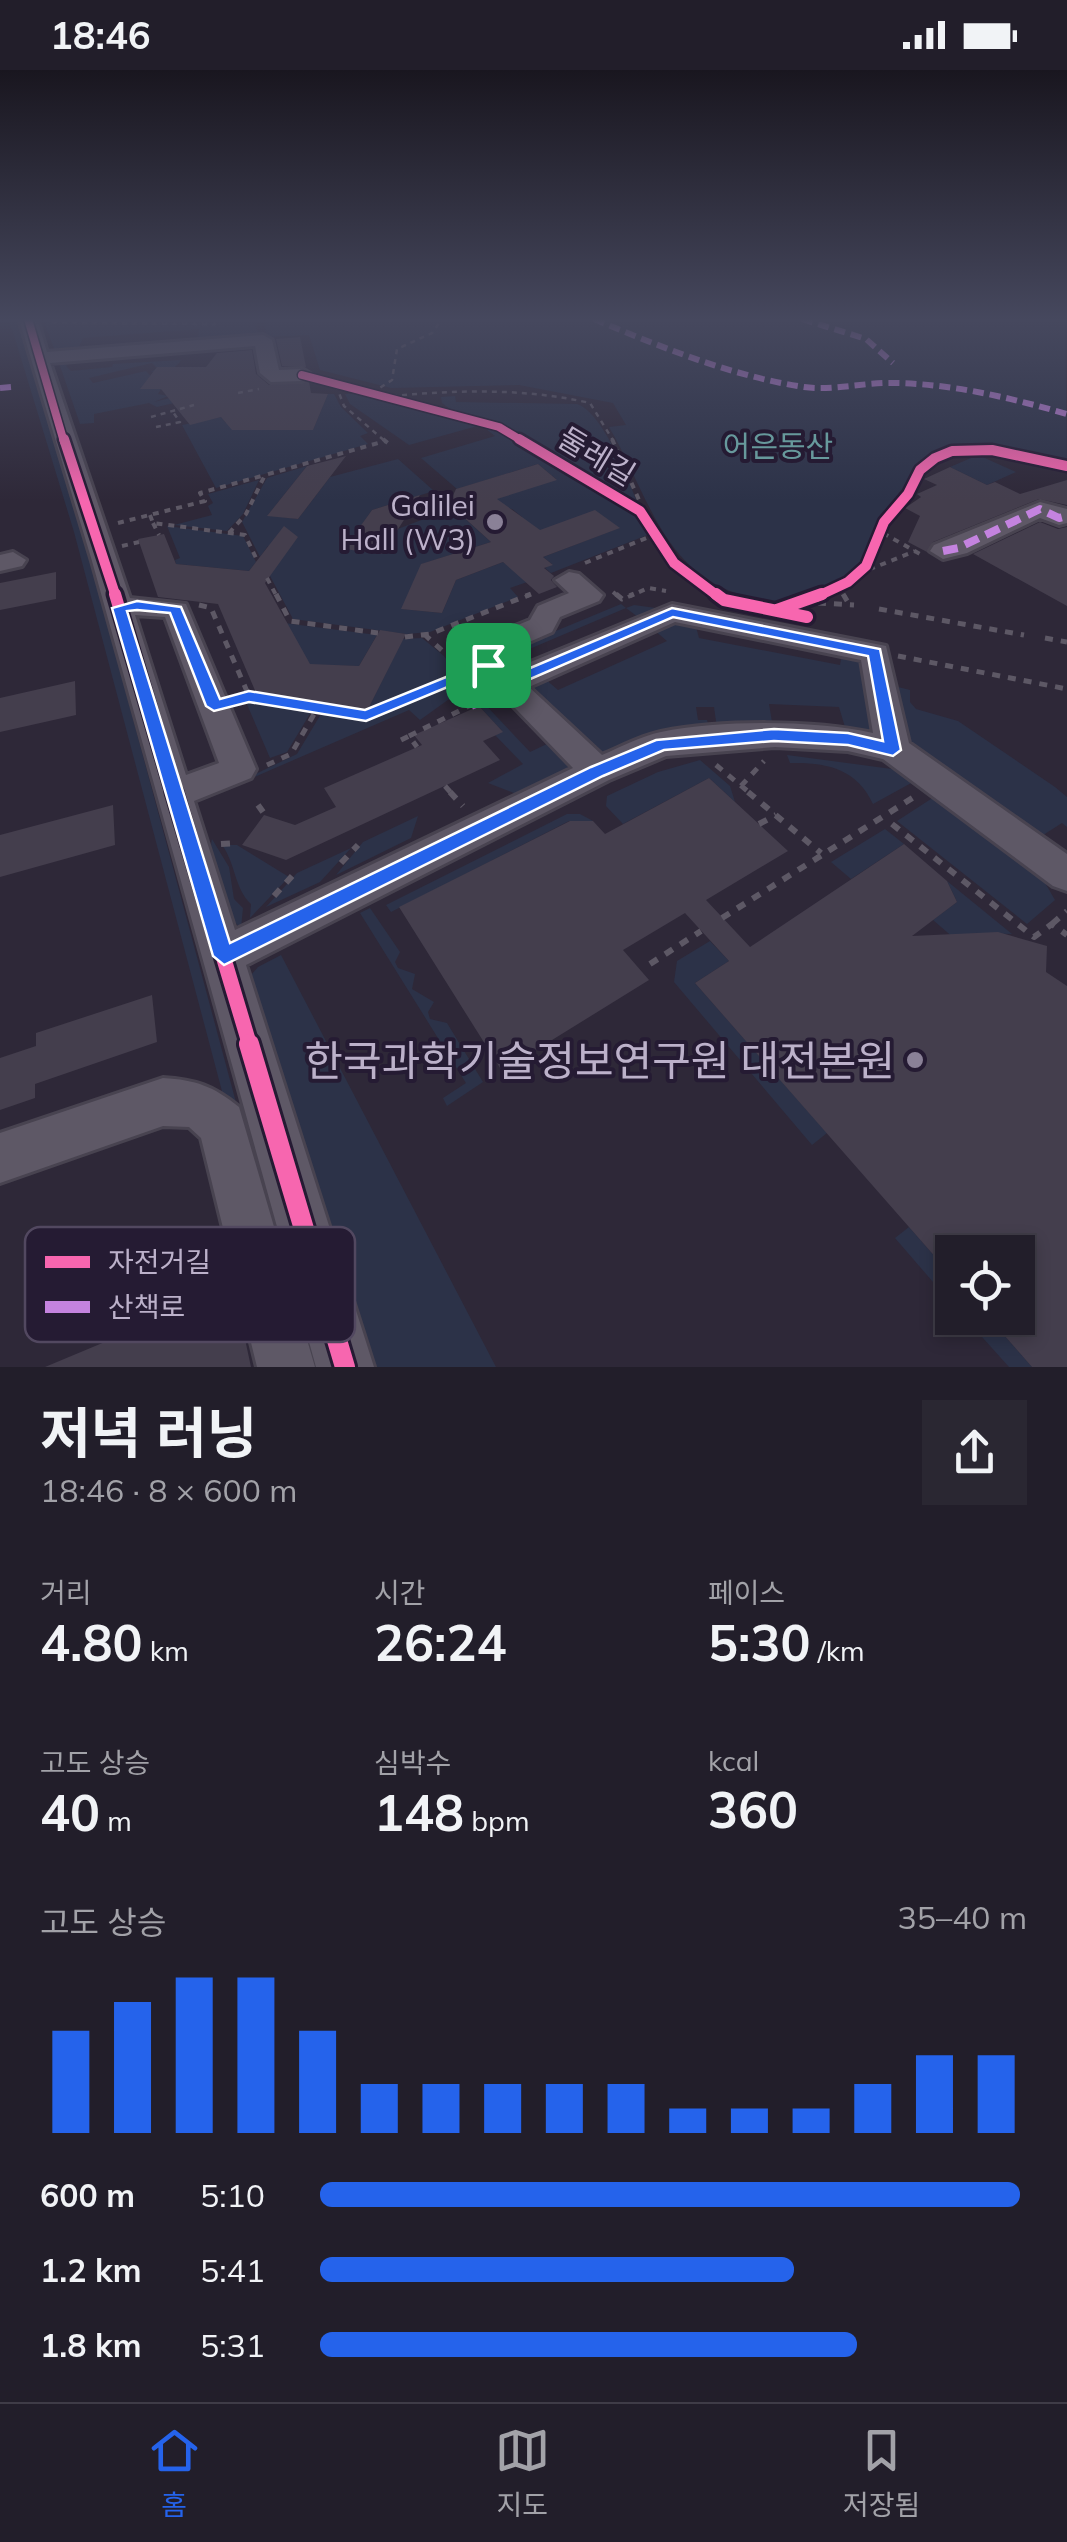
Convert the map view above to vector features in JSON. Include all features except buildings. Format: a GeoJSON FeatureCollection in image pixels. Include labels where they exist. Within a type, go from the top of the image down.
{"type":"FeatureCollection","features":[{"type":"Feature","properties":{"kind":"street"},"geometry":{"type":"LineString","coordinates":[[50,380],[304,1227]]}},
{"type":"Feature","properties":{"kind":"street"},"geometry":{"type":"LineString","coordinates":[[951,552],[1040,509],[1058,515]]}},
{"type":"Feature","properties":{"kind":"street"},"geometry":{"type":"LineString","coordinates":[[578,576],[589,595],[544,601],[548,612],[542,626],[477,653],[597,771]]}},
{"type":"Feature","properties":{"kind":"street"},"geometry":{"type":"LineString","coordinates":[[120,608],[176,610],[240,768],[174,794]]}},
{"type":"Feature","properties":{"kind":"street"},"geometry":{"type":"LineString","coordinates":[[497,674],[672,612],[870,626],[893,750]]}},
{"type":"Feature","properties":{"kind":"street"},"geometry":{"type":"LineString","coordinates":[[224,956],[470,825],[662,744],[728,737],[848,739],[893,750],[1067,875]]}},
{"type":"Feature","properties":{"kind":"street"},"geometry":{"type":"LineString","coordinates":[[0,1158],[163,1102],[198,1104],[222,1124],[249,1227]]}},
{"type":"Feature","properties":{"kind":"street"},"geometry":{"type":"LineString","coordinates":[[279,1342],[286,1367]]}},
{"type":"Feature","properties":{"kind":"street"},"geometry":{"type":"LineString","coordinates":[[339,1342],[346,1367]]}},
{"type":"Feature","properties":{"kind":"path"},"geometry":{"type":"LineString","coordinates":[[372,393],[392,380]]}},
{"type":"Feature","properties":{"kind":"path"},"geometry":{"type":"LineString","coordinates":[[112,524],[205,502],[200,493],[387,443],[344,406],[336,384]]}},
{"type":"Feature","properties":{"kind":"path"},"geometry":{"type":"LineString","coordinates":[[238,393],[272,386]]}},
{"type":"Feature","properties":{"kind":"path"},"geometry":{"type":"LineString","coordinates":[[386,397],[452,391],[552,392],[590,402],[622,455],[648,520]]}},
{"type":"Feature","properties":{"kind":"path"},"geometry":{"type":"LineString","coordinates":[[151,417],[194,406]]}},
{"type":"Feature","properties":{"kind":"path"},"geometry":{"type":"LineString","coordinates":[[156,428],[180,422],[172,412]]}},
{"type":"Feature","properties":{"kind":"path"},"geometry":{"type":"LineString","coordinates":[[874,550],[871,545],[879,529],[909,494],[921,469],[947,455],[992,449],[1024,452],[1067,468]]}},
{"type":"Feature","properties":{"kind":"path"},"geometry":{"type":"LineString","coordinates":[[774,611],[838,585],[866,566],[891,518],[913,495],[925,470],[950,458],[994,453],[1067,468]]}},
{"type":"Feature","properties":{"kind":"path"},"geometry":{"type":"LineString","coordinates":[[229,533],[265,475]]}},
{"type":"Feature","properties":{"kind":"path"},"geometry":{"type":"LineString","coordinates":[[150,516],[155,532]]}},
{"type":"Feature","properties":{"kind":"path"},"geometry":{"type":"LineString","coordinates":[[239,522],[258,560]]}},
{"type":"Feature","properties":{"kind":"path"},"geometry":{"type":"LineString","coordinates":[[153,523],[245,535]]}},
{"type":"Feature","properties":{"kind":"path"},"geometry":{"type":"LineString","coordinates":[[578,576],[577,566],[656,534]]}},
{"type":"Feature","properties":{"kind":"path"},"geometry":{"type":"LineString","coordinates":[[883,534],[928,558],[951,552]]}},
{"type":"Feature","properties":{"kind":"path"},"geometry":{"type":"LineString","coordinates":[[119,547],[139,542]]}},
{"type":"Feature","properties":{"kind":"path"},"geometry":{"type":"LineString","coordinates":[[853,576],[871,572],[915,551]]}},
{"type":"Feature","properties":{"kind":"path"},"geometry":{"type":"LineString","coordinates":[[267,578],[290,621],[378,633]]}},
{"type":"Feature","properties":{"kind":"path"},"geometry":{"type":"LineString","coordinates":[[838,585],[870,626],[1024,635]]}},
{"type":"Feature","properties":{"kind":"path"},"geometry":{"type":"LineString","coordinates":[[611,590],[622,599],[648,588],[681,594]]}},
{"type":"Feature","properties":{"kind":"path"},"geometry":{"type":"LineString","coordinates":[[714,599],[724,600]]}},
{"type":"Feature","properties":{"kind":"path"},"geometry":{"type":"LineString","coordinates":[[404,637],[544,601]]}},
{"type":"Feature","properties":{"kind":"path"},"geometry":{"type":"LineString","coordinates":[[800,602],[1067,689]]}},
{"type":"Feature","properties":{"kind":"path"},"geometry":{"type":"LineString","coordinates":[[196,604],[215,607],[249,697]]}},
{"type":"Feature","properties":{"kind":"path"},"geometry":{"type":"LineString","coordinates":[[424,634],[447,655]]}},
{"type":"Feature","properties":{"kind":"path"},"geometry":{"type":"LineString","coordinates":[[1044,638],[1067,642]]}},
{"type":"Feature","properties":{"kind":"path"},"geometry":{"type":"LineString","coordinates":[[214,706],[249,697],[366,716],[497,674]]}},
{"type":"Feature","properties":{"kind":"path"},"geometry":{"type":"LineString","coordinates":[[401,740],[413,730],[471,705]]}},
{"type":"Feature","properties":{"kind":"path"},"geometry":{"type":"LineString","coordinates":[[410,736],[417,747]]}},
{"type":"Feature","properties":{"kind":"path"},"geometry":{"type":"LineString","coordinates":[[741,786],[770,755],[768,751]]}},
{"type":"Feature","properties":{"kind":"path"},"geometry":{"type":"LineString","coordinates":[[708,758],[821,853]]}},
{"type":"Feature","properties":{"kind":"path"},"geometry":{"type":"LineString","coordinates":[[445,786],[470,825]]}},
{"type":"Feature","properties":{"kind":"path"},"geometry":{"type":"LineString","coordinates":[[722,918],[926,791]]}},
{"type":"Feature","properties":{"kind":"path"},"geometry":{"type":"LineString","coordinates":[[258,805],[262,812]]}},
{"type":"Feature","properties":{"kind":"path"},"geometry":{"type":"LineString","coordinates":[[759,824],[776,815]]}},
{"type":"Feature","properties":{"kind":"path"},"geometry":{"type":"LineString","coordinates":[[892,824],[1034,937],[1067,910]]}},
{"type":"Feature","properties":{"kind":"path"},"geometry":{"type":"LineString","coordinates":[[218,844],[236,843]]}},
{"type":"Feature","properties":{"kind":"path"},"geometry":{"type":"LineString","coordinates":[[1052,924],[1067,935]]}},
{"type":"Feature","properties":{"kind":"path"},"geometry":{"type":"LineString","coordinates":[[650,964],[701,931]]}},
{"type":"Feature","properties":{"kind":"green space"},"geometry":{"type":"Polygon","coordinates":[[[27,380],[38,380],[88,551],[252,1162],[266,1227],[258,1227],[74,532],[27,380]]]}},
{"type":"Feature","properties":{"kind":"green space"},"geometry":{"type":"Polygon","coordinates":[[[65,380],[90,380],[93,383],[154,380],[157,383],[145,383],[141,389],[161,389],[158,394],[168,396],[154,402],[170,398],[174,403],[157,407],[149,403],[94,414],[94,423],[80,424],[65,380]]]}},
{"type":"Feature","properties":{"kind":"green space","name":"어은동산"},"geometry":{"type":"Polygon","coordinates":[[[358,380],[1066,380],[1067,461],[997,446],[944,451],[920,465],[881,520],[853,571],[822,589],[791,600],[761,600],[713,583],[691,567],[674,547],[609,427],[626,425],[613,403],[519,385],[391,388],[358,380]]]}},
{"type":"Feature","properties":{"kind":"green space"},"geometry":{"type":"Polygon","coordinates":[[[359,393],[497,428],[633,510],[650,534],[551,573],[545,568],[552,564],[543,557],[619,528],[516,539],[522,517],[512,509],[476,505],[556,479],[538,464],[457,489],[421,458],[495,436],[481,425],[409,445],[350,404],[345,394],[359,393]]]}},
{"type":"Feature","properties":{"kind":"green space"},"geometry":{"type":"Polygon","coordinates":[[[328,394],[334,394],[341,407],[368,433],[360,436],[368,444],[216,488],[182,425],[221,417],[226,423],[246,423],[243,430],[313,430],[328,394]]]}},
{"type":"Feature","properties":{"kind":"green space"},"geometry":{"type":"Polygon","coordinates":[[[455,396],[456,402],[577,404],[587,410],[606,434],[640,509],[505,425],[454,412],[442,403],[441,397],[455,396]]]}},
{"type":"Feature","properties":{"kind":"green space"},"geometry":{"type":"Polygon","coordinates":[[[978,455],[1016,472],[987,485],[950,467],[978,455]]]}},
{"type":"Feature","properties":{"kind":"green space"},"geometry":{"type":"Polygon","coordinates":[[[398,459],[434,491],[372,510],[345,549],[453,508],[491,542],[422,564],[402,609],[442,613],[456,580],[503,562],[530,581],[510,588],[518,597],[430,632],[406,634],[293,619],[270,576],[268,546],[260,557],[242,522],[267,478],[307,466],[268,515],[298,519],[330,477],[398,459]]]}},
{"type":"Feature","properties":{"kind":"green space"},"geometry":{"type":"Polygon","coordinates":[[[259,480],[243,514],[227,531],[174,525],[212,515],[208,506],[213,503],[208,494],[259,480]]]}},
{"type":"Feature","properties":{"kind":"green space"},"geometry":{"type":"Polygon","coordinates":[[[167,526],[243,536],[256,562],[249,571],[176,564],[175,560],[180,558],[167,526]]]}},
{"type":"Feature","properties":{"kind":"green space"},"geometry":{"type":"Polygon","coordinates":[[[621,604],[626,608],[520,653],[532,666],[514,673],[495,656],[621,604]]]}},
{"type":"Feature","properties":{"kind":"green space"},"geometry":{"type":"Polygon","coordinates":[[[626,608],[656,608],[654,615],[642,620],[626,608]]]}},
{"type":"Feature","properties":{"kind":"green space"},"geometry":{"type":"Polygon","coordinates":[[[284,623],[377,635],[359,666],[310,665],[284,623]]]}},
{"type":"Feature","properties":{"kind":"green space"},"geometry":{"type":"Polygon","coordinates":[[[667,623],[696,627],[699,638],[840,665],[842,653],[859,659],[876,728],[870,733],[845,727],[839,707],[769,704],[772,722],[766,728],[717,728],[714,707],[696,707],[698,720],[707,720],[709,728],[649,735],[600,753],[526,685],[544,678],[558,690],[667,641],[653,629],[667,623]]]}},
{"type":"Feature","properties":{"kind":"green space"},"geometry":{"type":"Polygon","coordinates":[[[422,638],[444,656],[457,675],[366,713],[403,639],[422,638]]]}},
{"type":"Feature","properties":{"kind":"green space"},"geometry":{"type":"Polygon","coordinates":[[[461,679],[530,752],[549,743],[573,767],[519,795],[488,783],[523,764],[495,735],[502,731],[459,692],[420,720],[409,710],[206,798],[297,754],[321,714],[366,720],[461,679]]]}},
{"type":"Feature","properties":{"kind":"green space"},"geometry":{"type":"Polygon","coordinates":[[[898,687],[910,690],[910,702],[916,709],[958,721],[1055,787],[1067,797],[1067,827],[1062,823],[1040,837],[909,743],[894,691],[898,687]]]}},
{"type":"Feature","properties":{"kind":"green space"},"geometry":{"type":"Polygon","coordinates":[[[246,702],[311,712],[287,752],[270,758],[246,702]]]}},
{"type":"Feature","properties":{"kind":"green space"},"geometry":{"type":"Polygon","coordinates":[[[787,755],[892,769],[913,782],[873,804],[849,775],[828,766],[790,763],[787,755]]]}},
{"type":"Feature","properties":{"kind":"green space"},"geometry":{"type":"Polygon","coordinates":[[[700,760],[730,786],[735,802],[709,778],[623,824],[606,806],[607,796],[658,772],[700,760]]]}},
{"type":"Feature","properties":{"kind":"green space"},"geometry":{"type":"Polygon","coordinates":[[[934,797],[1044,881],[1055,900],[1027,924],[897,821],[934,797]]]}},
{"type":"Feature","properties":{"kind":"green space"},"geometry":{"type":"Polygon","coordinates":[[[567,814],[580,814],[593,821],[569,821],[391,912],[386,905],[567,814]]]}},
{"type":"Feature","properties":{"kind":"green space"},"geometry":{"type":"Polygon","coordinates":[[[418,816],[411,838],[336,875],[363,842],[418,816]]]}},
{"type":"Feature","properties":{"kind":"green space"},"geometry":{"type":"Polygon","coordinates":[[[885,829],[904,844],[851,879],[831,862],[885,829]]]}},
{"type":"Feature","properties":{"kind":"green space"},"geometry":{"type":"Polygon","coordinates":[[[212,839],[229,867],[234,899],[243,908],[241,928],[229,912],[219,886],[212,839]]]}},
{"type":"Feature","properties":{"kind":"green space"},"geometry":{"type":"Polygon","coordinates":[[[222,845],[237,845],[289,877],[250,918],[251,904],[241,891],[222,845]]]}},
{"type":"Feature","properties":{"kind":"green space"},"geometry":{"type":"Polygon","coordinates":[[[351,848],[320,882],[266,907],[297,873],[351,848]]]}},
{"type":"Feature","properties":{"kind":"green space"},"geometry":{"type":"Polygon","coordinates":[[[947,881],[1012,934],[975,933],[955,939],[933,920],[957,902],[947,881]]]}},
{"type":"Feature","properties":{"kind":"green space"},"geometry":{"type":"Polygon","coordinates":[[[370,908],[400,952],[395,962],[398,968],[415,974],[412,989],[434,1002],[428,1012],[430,1019],[447,1023],[483,1082],[447,1106],[443,1098],[466,1083],[360,913],[370,908]]]}},
{"type":"Feature","properties":{"kind":"green space"},"geometry":{"type":"Polygon","coordinates":[[[710,941],[729,961],[695,983],[827,1133],[812,1145],[674,982],[677,961],[710,941]]]}},
{"type":"Feature","properties":{"kind":"green space"},"geometry":{"type":"Polygon","coordinates":[[[281,955],[496,1367],[376,1367],[355,1305],[355,1227],[329,1227],[246,981],[258,967],[281,955]]]}},
{"type":"Feature","properties":{"kind":"green space"},"geometry":{"type":"Polygon","coordinates":[[[909,1227],[935,1257],[935,1284],[895,1238],[909,1227]]]}},
{"type":"Feature","properties":{"kind":"green space"},"geometry":{"type":"Polygon","coordinates":[[[980,1335],[1004,1335],[1032,1367],[1009,1367],[980,1335]]]}},
{"type":"Feature","properties":{"kind":"marked path"},"geometry":{"type":"LineString","coordinates":[[766,380],[816,388],[883,383],[939,386],[1067,414]]}},
{"type":"Feature","properties":{"kind":"marked path"},"geometry":{"type":"LineString","coordinates":[[0,388],[12,387]]}},
{"type":"Feature","properties":{"kind":"marked path"},"geometry":{"type":"LineString","coordinates":[[943,551],[958,548],[1040,509],[1059,518],[1067,516]]}},
{"type":"Feature","properties":{"kind":"marked path"},"geometry":{"type":"LineString","coordinates":[[471,705],[511,688]]}},
{"type":"Feature","properties":{"kind":"cycle path"},"geometry":{"type":"LineString","coordinates":[[46,380],[105,561],[303,1227]]}},
{"type":"Feature","properties":{"kind":"cycle path","name":"둘레길"},"geometry":{"type":"LineString","coordinates":[[319,380],[499,427],[640,511],[674,563],[724,600],[807,617]]}},
{"type":"Feature","properties":{"kind":"cycle path"},"geometry":{"type":"LineString","coordinates":[[777,610],[824,593],[858,574],[869,561],[878,531],[908,494],[920,470],[935,458],[952,451],[992,450],[1067,466]]}},
{"type":"Feature","properties":{"kind":"cycle path"},"geometry":{"type":"LineString","coordinates":[[338,1342],[345,1367]]}},
{"type":"Feature","properties":{"kind":"place","name":"Galilei Hall (W3)"},"geometry":{"type":"Point","coordinates":[495,522]}},
{"type":"Feature","properties":{"kind":"place","name":"한국과학기술정보연구원 대전본원"},"geometry":{"type":"Point","coordinates":[915,1060]}},
{"type":"Feature","properties":{"kind":"route"},"geometry":{"type":"LineString","coordinates":[[120,608],[176,610],[214,706],[249,697],[366,716],[488,665],[507,684],[672,612],[874,653],[893,750],[848,739],[774,735],[662,744],[597,771],[224,956],[120,608]]}}]}
